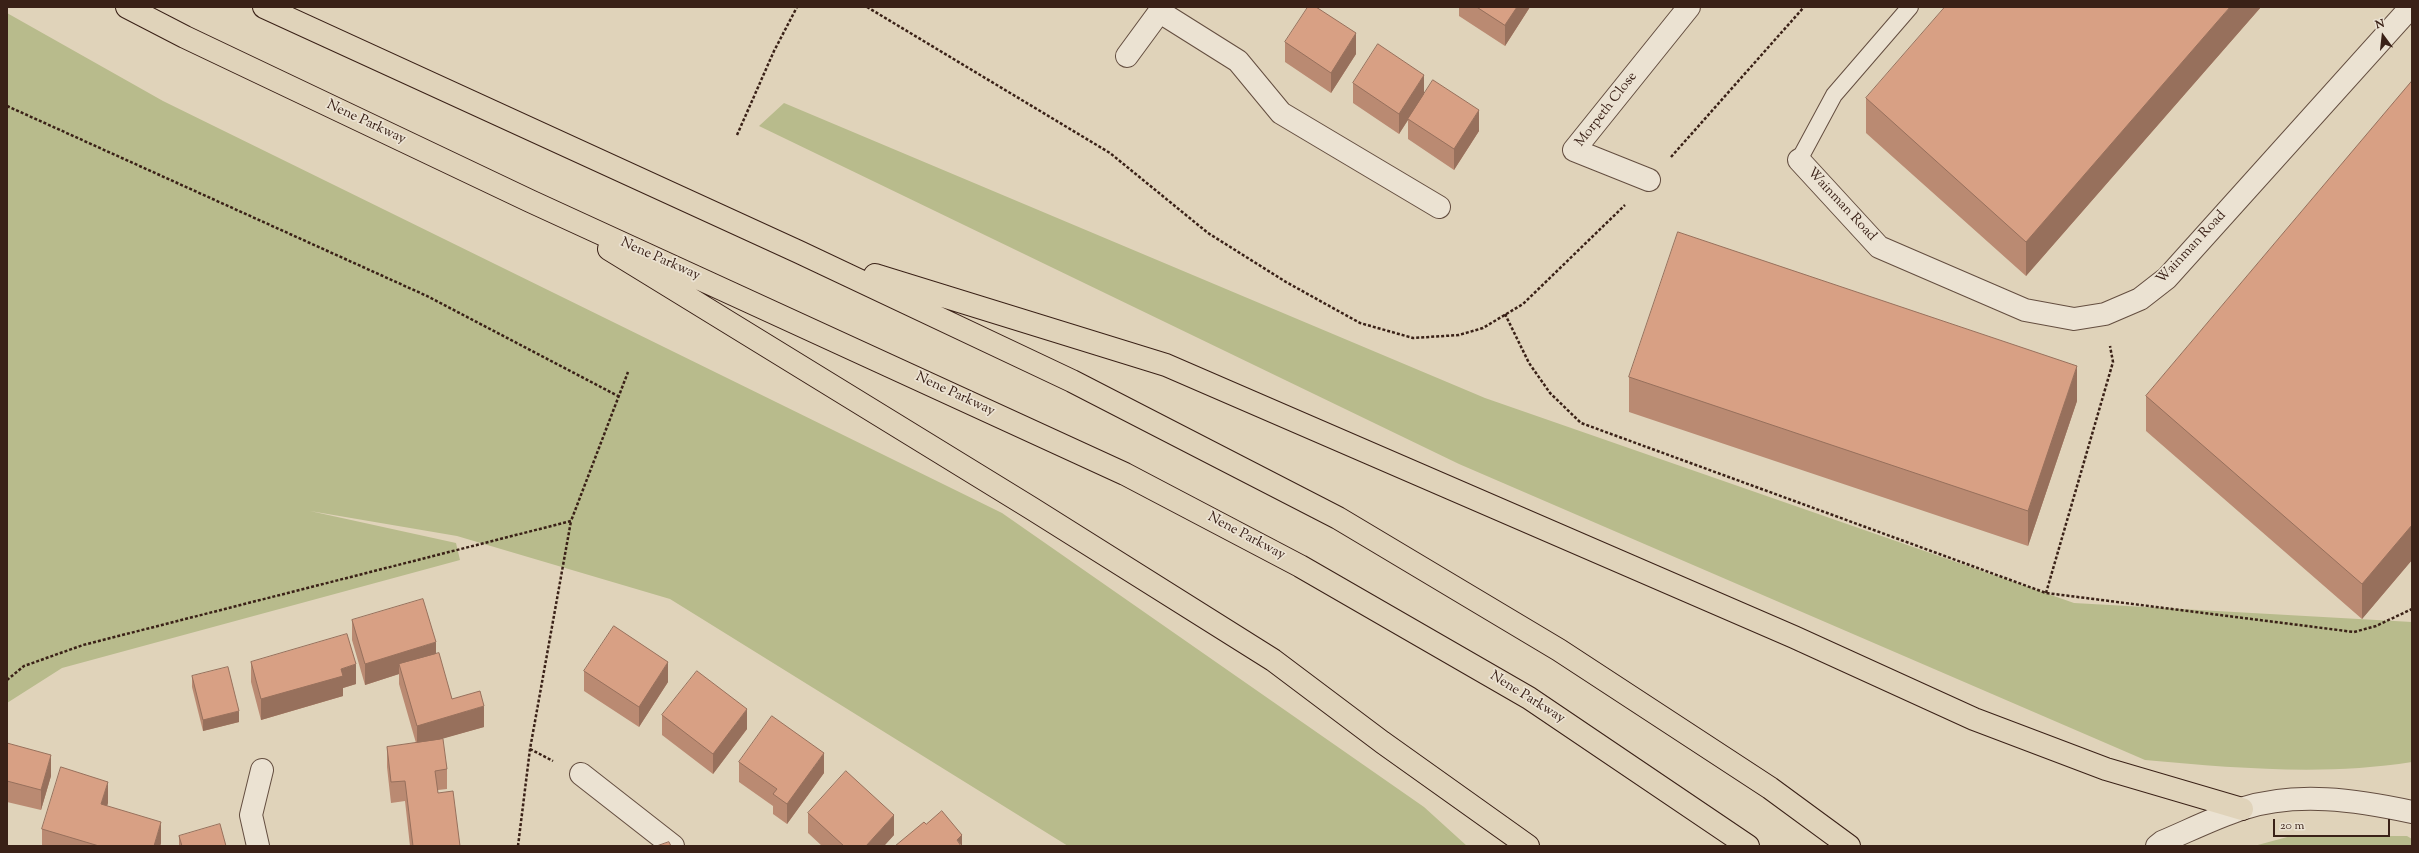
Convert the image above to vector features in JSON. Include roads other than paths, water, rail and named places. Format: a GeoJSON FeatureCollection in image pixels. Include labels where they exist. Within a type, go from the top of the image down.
{"type":"FeatureCollection","features":[{"type":"Feature","properties":{"kind":"highway","name":"Nene Parkway"},"geometry":{"type":"LineString","coordinates":[[127,7],[185,37],[530,201],[1125,474],[1300,566],[1529,698],[1748,846]]}},
{"type":"Feature","properties":{"kind":"highway"},"geometry":{"type":"LineString","coordinates":[[264,7],[799,252],[1072,381],[1338,518],[1559,650],[1770,788],[1849,846]]}},
{"type":"Feature","properties":{"kind":"highway"},"geometry":{"type":"LineString","coordinates":[[530,201],[1031,508],[1273,660],[1382,742],[1528,846]]}},
{"type":"Feature","properties":{"kind":"highway"},"geometry":{"type":"LineString","coordinates":[[799,252],[1166,365],[1779,631],[1974,719],[2106,769],[2242,809]]}},
{"type":"Feature","properties":{"kind":"street","name":"Morpeth Close"},"geometry":{"type":"LineString","coordinates":[[1650,180],[1574,150],[1689,7]]}},
{"type":"Feature","properties":{"kind":"street","name":"Wainman Road"},"geometry":{"type":"LineString","coordinates":[[1798,160],[1879,247],[2025,310],[2074,319],[2105,314],[2140,299],[2167,278],[2411,7]]}},
{"type":"Feature","properties":{"kind":"street"},"geometry":{"type":"LineString","coordinates":[[1127,56],[1162,9],[1238,61],[1281,113],[1439,207]]}},
{"type":"Feature","properties":{"kind":"street"},"geometry":{"type":"LineString","coordinates":[[258,846],[251,815],[262,770]]}},
{"type":"Feature","properties":{"kind":"street"},"geometry":{"type":"LineString","coordinates":[[580,774],[672,846]]}},
{"type":"Feature","properties":{"kind":"street"},"geometry":{"type":"LineString","coordinates":[[2157,846],[2162,842],[2242,809],[2284,801],[2328,799],[2371,803],[2412,812]]}},
{"type":"Feature","properties":{"kind":"lane"},"geometry":{"type":"LineString","coordinates":[[1798,160],[1834,95],[1910,7]]}}]}
